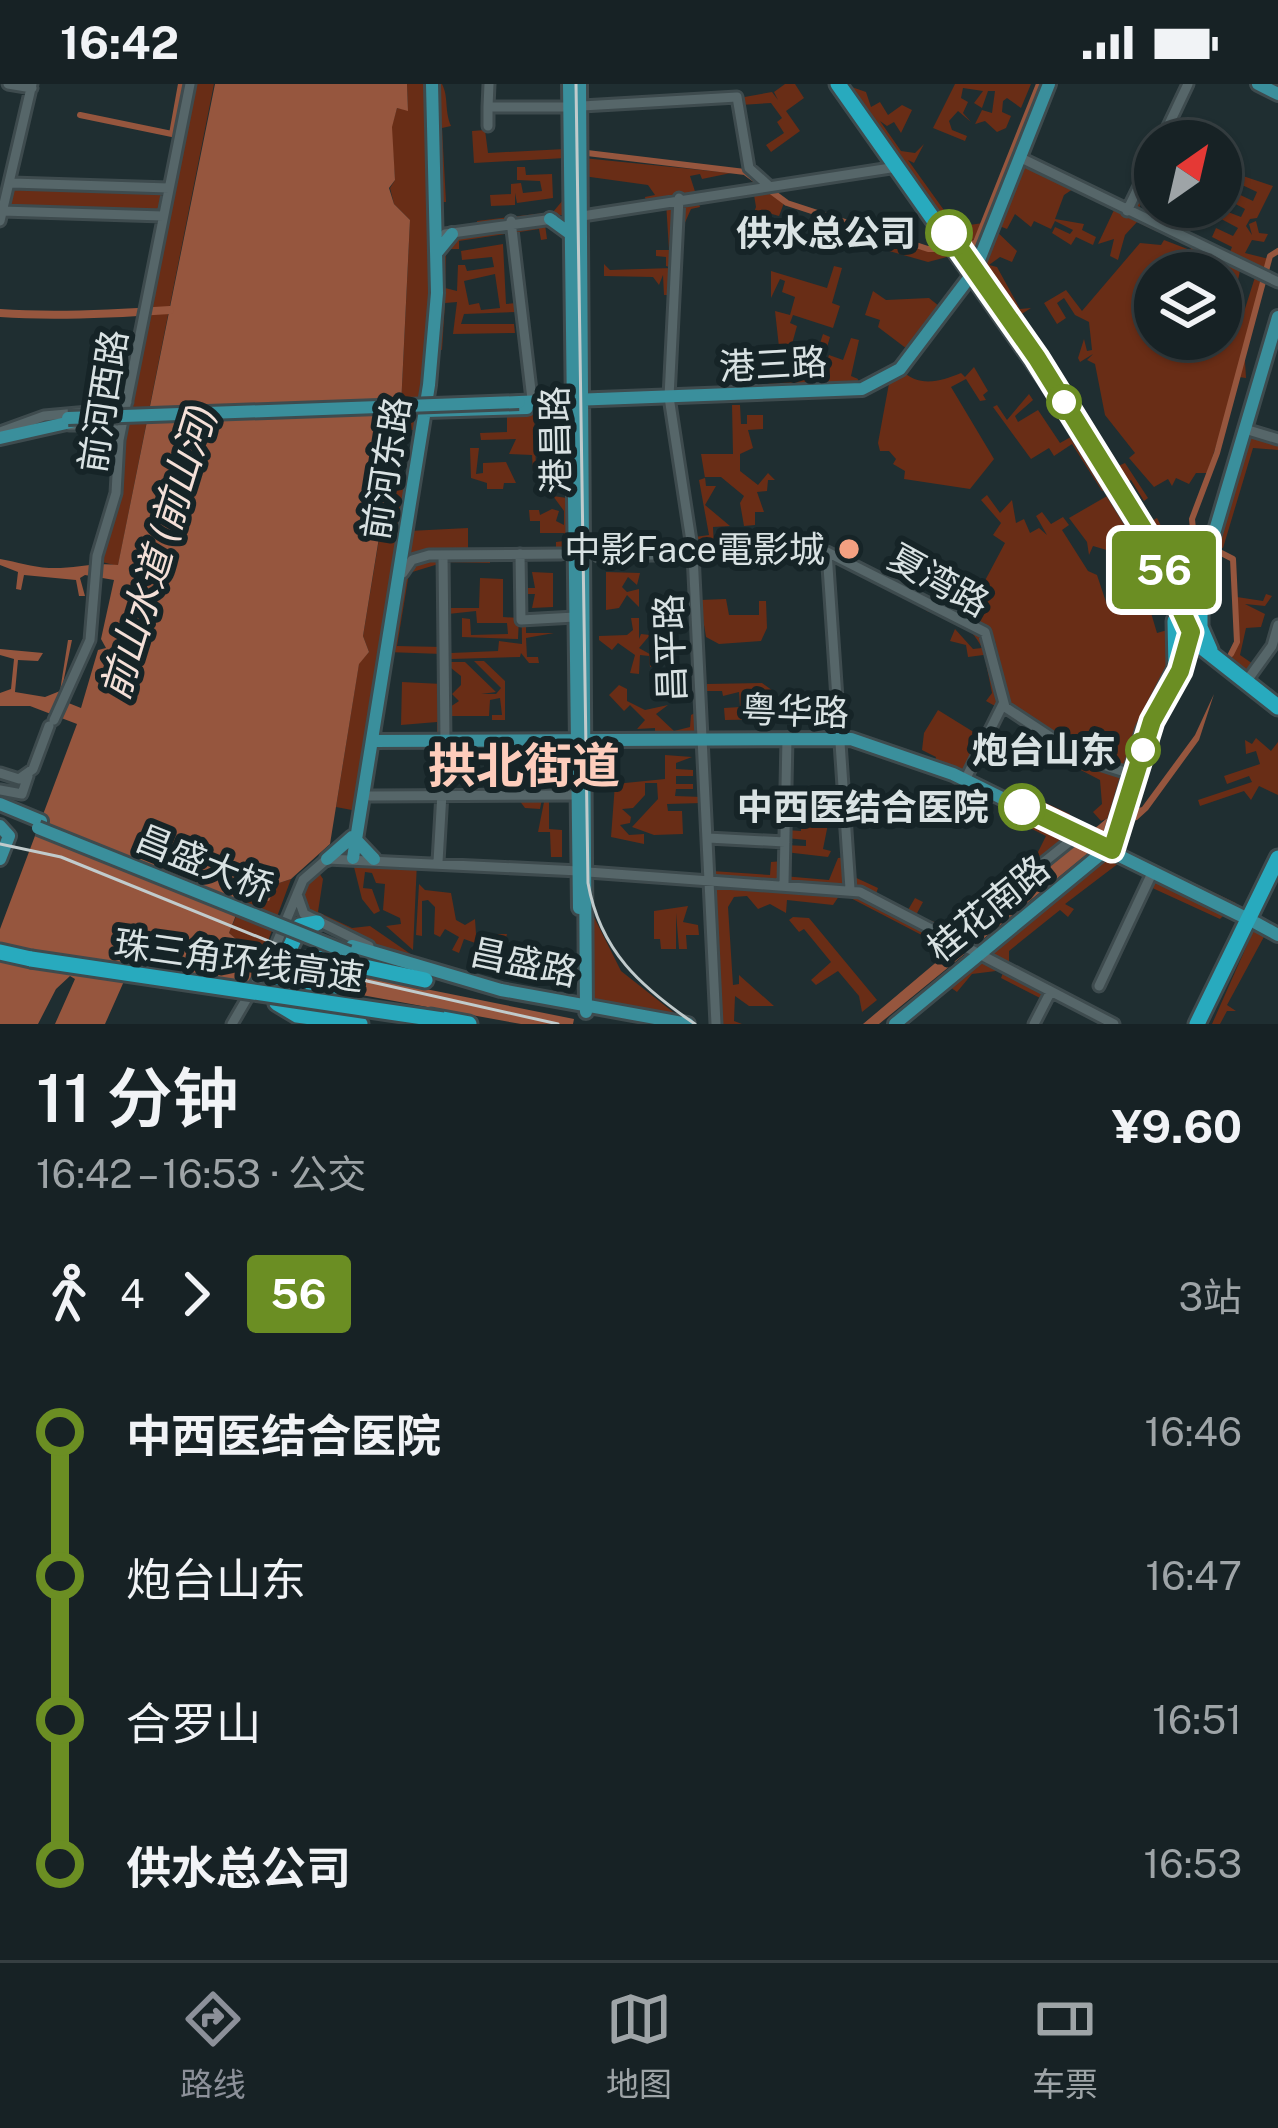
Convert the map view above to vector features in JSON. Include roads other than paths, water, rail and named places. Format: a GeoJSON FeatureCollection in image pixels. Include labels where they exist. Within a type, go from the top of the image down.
{"type":"FeatureCollection","features":[{"type":"Feature","properties":{"kind":"highway"},"geometry":{"type":"LineString","coordinates":[[841,84],[892,167],[971,267],[1048,382],[1186,603],[1210,653]]}},
{"type":"Feature","properties":{"kind":"highway"},"geometry":{"type":"LineString","coordinates":[[971,267],[982,251]]}},
{"type":"Feature","properties":{"kind":"highway"},"geometry":{"type":"LineString","coordinates":[[1186,603],[1188,632],[1278,704]]}},
{"type":"Feature","properties":{"kind":"highway"},"geometry":{"type":"LineString","coordinates":[[1178,669],[1186,603]]}},
{"type":"Feature","properties":{"kind":"highway"},"geometry":{"type":"LineString","coordinates":[[1178,669],[1210,653]]}},
{"type":"Feature","properties":{"kind":"highway"},"geometry":{"type":"LineString","coordinates":[[1253,922],[1278,858]]}},
{"type":"Feature","properties":{"kind":"highway"},"geometry":{"type":"LineString","coordinates":[[1202,1024],[1278,881]]}},
{"type":"Feature","properties":{"kind":"highway"},"geometry":{"type":"LineString","coordinates":[[317,923],[302,925],[294,961],[276,991],[280,1006],[297,1015],[360,1024]]}},
{"type":"Feature","properties":{"kind":"highway"},"geometry":{"type":"LineString","coordinates":[[294,961],[318,957],[419,974]]}},
{"type":"Feature","properties":{"kind":"highway"},"geometry":{"type":"LineString","coordinates":[[0,958],[30,963]]}},
{"type":"Feature","properties":{"kind":"highway"},"geometry":{"type":"LineString","coordinates":[[294,961],[299,981],[311,993],[443,1020]]}},
{"type":"Feature","properties":{"kind":"highway","name":"珠三角环线高速"},"geometry":{"type":"LineString","coordinates":[[30,963],[469,1024]]}},
{"type":"Feature","properties":{"kind":"highway","name":"珠三角环线高速"},"geometry":{"type":"LineString","coordinates":[[30,963],[411,1024]]}},
{"type":"Feature","properties":{"kind":"main road","name":"前河东路"},"geometry":{"type":"LineString","coordinates":[[351,858],[424,398],[440,231],[430,84]]}},
{"type":"Feature","properties":{"kind":"main road","name":"港昌路"},"geometry":{"type":"LineString","coordinates":[[569,84],[576,107]]}},
{"type":"Feature","properties":{"kind":"main road","name":"港昌路"},"geometry":{"type":"LineString","coordinates":[[580,84],[576,107],[582,396],[575,617],[585,739],[579,795],[583,872]]}},
{"type":"Feature","properties":{"kind":"main road"},"geometry":{"type":"LineString","coordinates":[[982,251],[1049,84]]}},
{"type":"Feature","properties":{"kind":"main road"},"geometry":{"type":"LineString","coordinates":[[1258,84],[1277,88]]}},
{"type":"Feature","properties":{"kind":"main road"},"geometry":{"type":"LineString","coordinates":[[553,217],[580,214]]}},
{"type":"Feature","properties":{"kind":"main road"},"geometry":{"type":"LineString","coordinates":[[553,217],[580,214]]}},
{"type":"Feature","properties":{"kind":"main road","name":"前河东路"},"geometry":{"type":"LineString","coordinates":[[354,838],[366,795],[426,411],[440,231]]}},
{"type":"Feature","properties":{"kind":"main road","name":"港三路"},"geometry":{"type":"LineString","coordinates":[[552,402],[582,396],[671,399],[872,387],[901,368],[971,267]]}},
{"type":"Feature","properties":{"kind":"main road"},"geometry":{"type":"LineString","coordinates":[[1247,430],[1278,316]]}},
{"type":"Feature","properties":{"kind":"main road"},"geometry":{"type":"LineString","coordinates":[[1247,430],[1278,329]]}},
{"type":"Feature","properties":{"kind":"main road"},"geometry":{"type":"LineString","coordinates":[[429,385],[442,402],[552,402],[574,422]]}},
{"type":"Feature","properties":{"kind":"main road","name":"港昌路"},"geometry":{"type":"LineString","coordinates":[[582,396],[574,422],[585,739],[583,977],[587,1008]]}},
{"type":"Feature","properties":{"kind":"main road"},"geometry":{"type":"LineString","coordinates":[[426,411],[582,396]]}},
{"type":"Feature","properties":{"kind":"main road"},"geometry":{"type":"LineString","coordinates":[[0,436],[69,420],[524,402]]}},
{"type":"Feature","properties":{"kind":"main road","name":"桂花南路"},"geometry":{"type":"LineString","coordinates":[[895,1024],[1121,818],[1152,721],[1178,669],[1188,632],[1186,603],[1213,546],[1247,430]]}},
{"type":"Feature","properties":{"kind":"main road","name":"桂花南路"},"geometry":{"type":"LineString","coordinates":[[1121,818],[1148,719],[1178,669]]}},
{"type":"Feature","properties":{"kind":"main road"},"geometry":{"type":"LineString","coordinates":[[375,725],[383,736],[402,742]]}},
{"type":"Feature","properties":{"kind":"main road","name":"粤华路"},"geometry":{"type":"LineString","coordinates":[[372,741],[839,737],[965,780],[1278,934]]}},
{"type":"Feature","properties":{"kind":"main road"},"geometry":{"type":"LineString","coordinates":[[368,760],[381,745],[402,742]]}},
{"type":"Feature","properties":{"kind":"main road","name":"昌盛大桥"},"geometry":{"type":"LineString","coordinates":[[0,808],[350,950]]}},
{"type":"Feature","properties":{"kind":"main road"},"geometry":{"type":"LineString","coordinates":[[0,826],[8,836],[0,863]]}},
{"type":"Feature","properties":{"kind":"main road"},"geometry":{"type":"LineString","coordinates":[[327,859],[354,838],[374,859]]}},
{"type":"Feature","properties":{"kind":"main road","name":"昌盛路"},"geometry":{"type":"LineString","coordinates":[[350,950],[419,974],[688,1024]]}},
{"type":"Feature","properties":{"kind":"main road","name":"桂花南路"},"geometry":{"type":"LineString","coordinates":[[906,1024],[971,952]]}},
{"type":"Feature","properties":{"kind":"main road","name":"昌盛路"},"geometry":{"type":"LineString","coordinates":[[419,974],[656,1024]]}},
{"type":"Feature","properties":{"kind":"main road"},"geometry":{"type":"LineString","coordinates":[[538,997],[567,997],[583,977],[590,994],[587,1008]]}},
{"type":"Feature","properties":{"kind":"street"},"geometry":{"type":"LineString","coordinates":[[8,84],[32,86],[1,216],[163,216]]}},
{"type":"Feature","properties":{"kind":"street","name":"前河西路"},"geometry":{"type":"LineString","coordinates":[[23,808],[30,773],[90,640],[96,562],[116,493],[119,440],[190,84]]}},
{"type":"Feature","properties":{"kind":"street"},"geometry":{"type":"LineString","coordinates":[[488,126],[490,84]]}},
{"type":"Feature","properties":{"kind":"street"},"geometry":{"type":"LineString","coordinates":[[1171,120],[1188,84]]}},
{"type":"Feature","properties":{"kind":"street"},"geometry":{"type":"LineString","coordinates":[[488,107],[737,97],[749,168],[764,188]]}},
{"type":"Feature","properties":{"kind":"street"},"geometry":{"type":"LineString","coordinates":[[1019,157],[1278,282]]}},
{"type":"Feature","properties":{"kind":"street"},"geometry":{"type":"LineString","coordinates":[[580,214],[892,167]]}},
{"type":"Feature","properties":{"kind":"street"},"geometry":{"type":"LineString","coordinates":[[12,183],[169,188]]}},
{"type":"Feature","properties":{"kind":"street"},"geometry":{"type":"LineString","coordinates":[[1126,211],[1134,195]]}},
{"type":"Feature","properties":{"kind":"street","name":"昌平路"},"geometry":{"type":"LineString","coordinates":[[679,200],[671,399],[694,554],[717,1023]]}},
{"type":"Feature","properties":{"kind":"street"},"geometry":{"type":"LineString","coordinates":[[440,231],[553,217]]}},
{"type":"Feature","properties":{"kind":"street"},"geometry":{"type":"LineString","coordinates":[[512,223],[524,402]]}},
{"type":"Feature","properties":{"kind":"street"},"geometry":{"type":"LineString","coordinates":[[0,436],[44,416],[122,409],[127,402]]}},
{"type":"Feature","properties":{"kind":"street"},"geometry":{"type":"LineString","coordinates":[[105,424],[113,420],[106,410]]}},
{"type":"Feature","properties":{"kind":"street"},"geometry":{"type":"LineString","coordinates":[[0,436],[50,426],[105,424],[115,428],[119,440]]}},
{"type":"Feature","properties":{"kind":"street"},"geometry":{"type":"LineString","coordinates":[[1247,430],[1278,439]]}},
{"type":"Feature","properties":{"kind":"street"},"geometry":{"type":"LineString","coordinates":[[407,522],[410,548],[429,555]]}},
{"type":"Feature","properties":{"kind":"street"},"geometry":{"type":"LineString","coordinates":[[398,584],[409,562],[429,555],[561,554],[580,544]]}},
{"type":"Feature","properties":{"kind":"street","name":"夏湾路"},"geometry":{"type":"LineString","coordinates":[[580,544],[598,556],[827,552],[985,632],[1004,704]]}},
{"type":"Feature","properties":{"kind":"street"},"geometry":{"type":"LineString","coordinates":[[827,552],[850,890]]}},
{"type":"Feature","properties":{"kind":"street"},"geometry":{"type":"LineString","coordinates":[[520,554],[521,620],[575,617]]}},
{"type":"Feature","properties":{"kind":"street"},"geometry":{"type":"LineString","coordinates":[[561,554],[576,565]]}},
{"type":"Feature","properties":{"kind":"street"},"geometry":{"type":"LineString","coordinates":[[438,862],[446,741],[443,555]]}},
{"type":"Feature","properties":{"kind":"street"},"geometry":{"type":"LineString","coordinates":[[1247,681],[1273,644],[1278,625]]}},
{"type":"Feature","properties":{"kind":"street"},"geometry":{"type":"LineString","coordinates":[[965,780],[1004,704],[1070,751],[1131,774]]}},
{"type":"Feature","properties":{"kind":"street"},"geometry":{"type":"LineString","coordinates":[[784,883],[787,738]]}},
{"type":"Feature","properties":{"kind":"street"},"geometry":{"type":"LineString","coordinates":[[0,773],[19,779],[30,773]]}},
{"type":"Feature","properties":{"kind":"street"},"geometry":{"type":"LineString","coordinates":[[0,790],[22,794],[30,773]]}},
{"type":"Feature","properties":{"kind":"street"},"geometry":{"type":"LineString","coordinates":[[366,795],[579,795]]}},
{"type":"Feature","properties":{"kind":"street"},"geometry":{"type":"LineString","coordinates":[[0,863],[17,824]]}},
{"type":"Feature","properties":{"kind":"street"},"geometry":{"type":"LineString","coordinates":[[708,838],[784,842]]}},
{"type":"Feature","properties":{"kind":"street"},"geometry":{"type":"LineString","coordinates":[[947,940],[1096,842]]}},
{"type":"Feature","properties":{"kind":"street"},"geometry":{"type":"LineString","coordinates":[[232,1024],[266,966],[306,874],[327,859],[351,858],[850,890],[1114,1024]]}},
{"type":"Feature","properties":{"kind":"street"},"geometry":{"type":"LineString","coordinates":[[1099,986],[1154,872]]}},
{"type":"Feature","properties":{"kind":"street"},"geometry":{"type":"LineString","coordinates":[[298,892],[300,910],[317,923],[419,974]]}},
{"type":"Feature","properties":{"kind":"street"},"geometry":{"type":"LineString","coordinates":[[1034,1024],[1050,993]]}},
{"type":"Feature","properties":{"kind":"water","name":"前山水道 (前山河)"},"geometry":{"type":"Polygon","coordinates":[[[215,84],[407,84],[408,111],[397,108],[392,127],[395,180],[389,188],[394,204],[410,220],[401,406],[398,428],[392,429],[388,475],[381,474],[388,482],[363,636],[369,652],[359,664],[330,844],[291,879],[276,884],[269,901],[243,897],[229,933],[261,960],[248,984],[162,989],[150,985],[145,973],[125,979],[105,1024],[55,1024],[75,979],[70,976],[56,989],[38,1024],[0,1024],[0,929],[77,724],[30,706],[0,706],[0,693],[11,689],[14,659],[0,655],[0,649],[43,653],[38,661],[18,660],[15,692],[45,697],[60,691],[68,640],[72,640],[60,698],[56,698],[81,708],[98,650],[106,648],[101,639],[114,580],[85,575],[80,578],[85,596],[79,596],[76,580],[24,575],[21,590],[16,589],[18,572],[0,565],[0,559],[49,568],[118,565],[215,84]]]}},
{"type":"Feature","properties":{"kind":"water"},"geometry":{"type":"Polygon","coordinates":[[[1214,694],[1199,740],[1148,810],[1137,820],[1108,825],[1092,850],[879,1024],[863,1024],[1106,819],[1142,807],[1195,735],[1214,694]]]}},
{"type":"Feature","properties":{"kind":"water"},"geometry":{"type":"Polygon","coordinates":[[[371,978],[574,1019],[573,1024],[521,1024],[334,990],[336,980],[371,978]]]}},
{"type":"Feature","properties":{"kind":"waterway"},"geometry":{"type":"LineString","coordinates":[[80,115],[172,134],[181,84]]}},
{"type":"Feature","properties":{"kind":"waterway"},"geometry":{"type":"LineString","coordinates":[[969,246],[976,242],[1039,84]]}},
{"type":"Feature","properties":{"kind":"waterway"},"geometry":{"type":"LineString","coordinates":[[587,153],[745,172],[787,203],[928,249],[946,249]]}},
{"type":"Feature","properties":{"kind":"waterway"},"geometry":{"type":"LineString","coordinates":[[1231,654],[1237,642],[1233,559],[1194,539],[1192,519],[1217,453],[1270,256],[1278,251]]}},
{"type":"Feature","properties":{"kind":"waterway"},"geometry":{"type":"LineString","coordinates":[[0,313],[170,310]]}},
{"type":"Feature","properties":{"kind":"waterway"},"geometry":{"type":"LineString","coordinates":[[307,980],[342,986]]}},
{"type":"Feature","properties":{"kind":"railway"},"geometry":{"type":"LineString","coordinates":[[576,84],[588,883],[613,948],[657,996],[695,1024]]}},
{"type":"Feature","properties":{"kind":"railway"},"geometry":{"type":"LineString","coordinates":[[0,844],[61,857],[367,981],[558,1024]]}},
{"type":"Feature","properties":{"kind":"place","name":"供水总公司"},"geometry":{"type":"Point","coordinates":[949,233]}},
{"type":"Feature","properties":{"kind":"place","name":"中影Face電影城"},"geometry":{"type":"Point","coordinates":[849,549]}},
{"type":"Feature","properties":{"kind":"place","name":"炮台山东"},"geometry":{"type":"Point","coordinates":[1143,750]}},
{"type":"Feature","properties":{"kind":"place","name":"中西医结合医院"},"geometry":{"type":"Point","coordinates":[1022,807]}},
{"type":"Feature","properties":{"kind":"district","name":"拱北街道"},"geometry":{"type":"Point","coordinates":[524,766]}}]}
